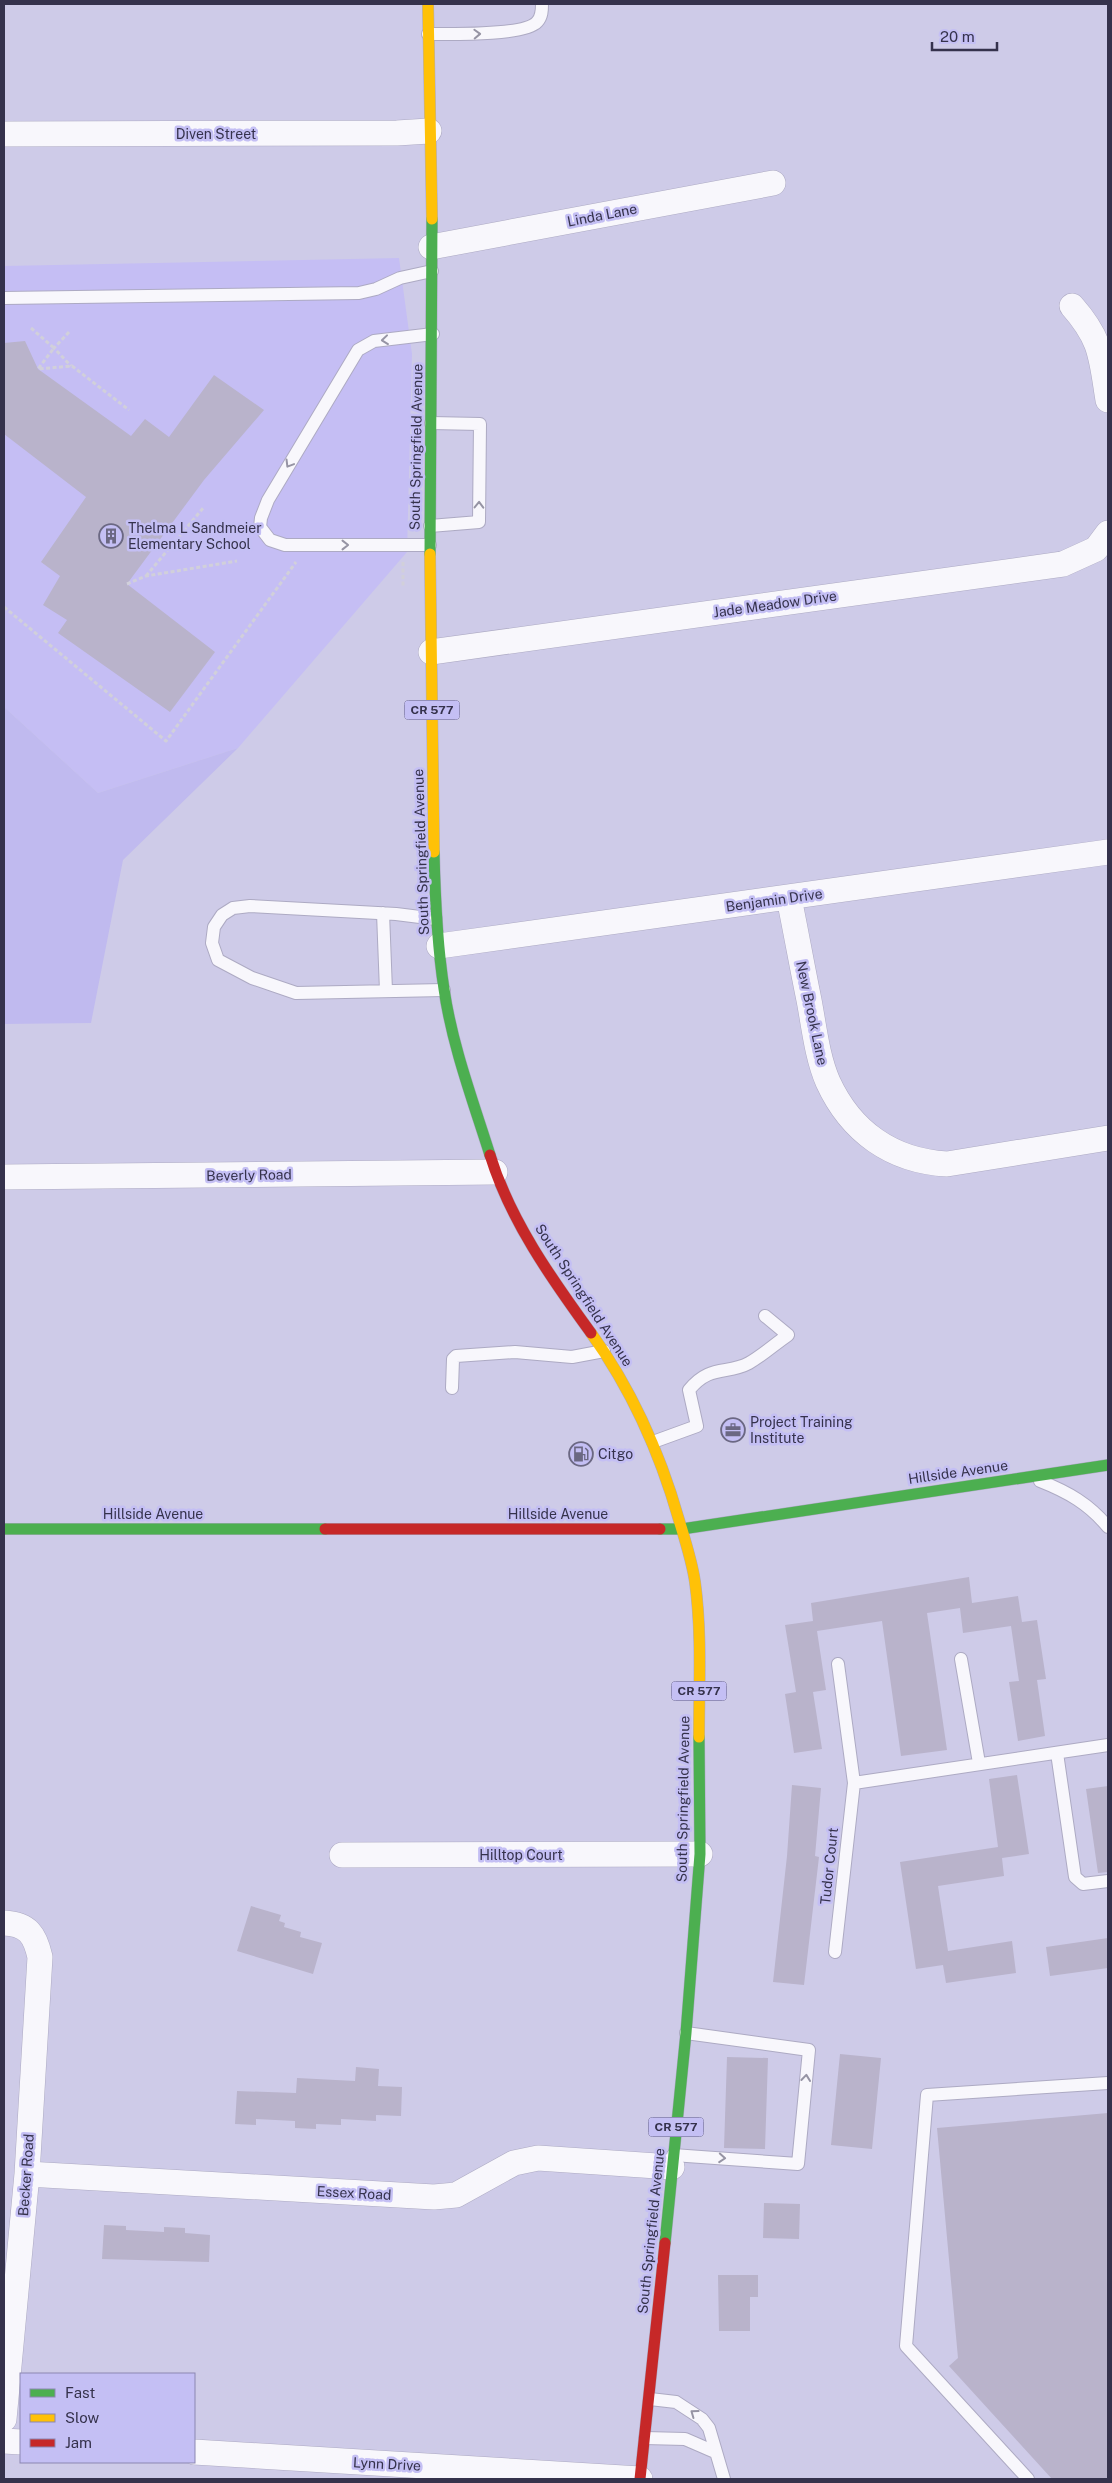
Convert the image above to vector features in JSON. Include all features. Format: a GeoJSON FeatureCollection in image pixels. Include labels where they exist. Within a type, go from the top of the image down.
{"type":"FeatureCollection","features":[{"type":"Feature","properties":{"kind":"main road","name":"South Springfield Avenue"},"geometry":{"type":"LineString","coordinates":[[428,4],[428,131],[433,334],[430,526],[431,652],[436,919],[444,990],[462,1067],[495,1172],[509,1205],[552,1279],[604,1351],[628,1389],[653,1442],[667,1478],[682,1528],[695,1584],[698,1624],[700,1854],[686,2032],[650,2399],[640,2479]]}},
{"type":"Feature","properties":{"kind":"main road","name":"Hillside Avenue"},"geometry":{"type":"LineString","coordinates":[[4,1529],[682,1528],[1108,1465]]}},
{"type":"Feature","properties":{"kind":"street","name":"Diven Street"},"geometry":{"type":"LineString","coordinates":[[4,134],[397,133],[428,131]]}},
{"type":"Feature","properties":{"kind":"street","name":"Linda Lane"},"geometry":{"type":"LineString","coordinates":[[432,259],[773,183]]}},
{"type":"Feature","properties":{"kind":"street"},"geometry":{"type":"LineString","coordinates":[[1072,306],[1087,323],[1099,346],[1108,400]]}},
{"type":"Feature","properties":{"kind":"street","name":"Jade Meadow Drive"},"geometry":{"type":"LineString","coordinates":[[431,652],[1063,564],[1096,549],[1108,533]]}},
{"type":"Feature","properties":{"kind":"street","name":"Benjamin Drive"},"geometry":{"type":"LineString","coordinates":[[439,946],[1108,852]]}},
{"type":"Feature","properties":{"kind":"street","name":"New Brook Lane"},"geometry":{"type":"LineString","coordinates":[[789,898],[819,1053],[828,1080],[841,1106],[860,1128],[883,1146],[923,1162],[947,1164],[1108,1138]]}},
{"type":"Feature","properties":{"kind":"street","name":"Beverly Road"},"geometry":{"type":"LineString","coordinates":[[4,1177],[495,1172]]}},
{"type":"Feature","properties":{"kind":"street","name":"Hilltop Court"},"geometry":{"type":"LineString","coordinates":[[342,1855],[700,1854]]}},
{"type":"Feature","properties":{"kind":"street","name":"Becker Road"},"geometry":{"type":"LineString","coordinates":[[4,1923],[20,1925],[30,1933],[40,1957],[27,2174],[11,2268],[4,2419]]}},
{"type":"Feature","properties":{"kind":"street","name":"Essex Road"},"geometry":{"type":"LineString","coordinates":[[27,2174],[434,2197],[456,2195],[514,2163],[538,2158],[673,2161]]}},
{"type":"Feature","properties":{"kind":"street"},"geometry":{"type":"LineString","coordinates":[[4,2441],[20,2442]]}},
{"type":"Feature","properties":{"kind":"street","name":"Lynn Drive"},"geometry":{"type":"LineString","coordinates":[[195,2452],[640,2479]]}},
{"type":"Feature","properties":{"kind":"lane"},"geometry":{"type":"LineString","coordinates":[[428,34],[483,34],[533,26],[540,19],[542,4]]}},
{"type":"Feature","properties":{"kind":"lane"},"geometry":{"type":"LineString","coordinates":[[4,298],[359,293],[376,289],[400,278],[432,259]]}},
{"type":"Feature","properties":{"kind":"lane"},"geometry":{"type":"LineString","coordinates":[[430,545],[285,545],[270,540],[260,527],[261,518],[268,500],[358,350],[374,341],[433,334]]}},
{"type":"Feature","properties":{"kind":"lane"},"geometry":{"type":"LineString","coordinates":[[430,526],[478,522],[480,424],[432,423]]}},
{"type":"Feature","properties":{"kind":"lane"},"geometry":{"type":"LineString","coordinates":[[436,919],[250,906],[233,908],[222,915],[214,927],[212,943],[218,960],[232,969],[296,993],[444,990]]}},
{"type":"Feature","properties":{"kind":"lane"},"geometry":{"type":"LineString","coordinates":[[383,914],[386,991]]}},
{"type":"Feature","properties":{"kind":"lane"},"geometry":{"type":"LineString","coordinates":[[653,1442],[697,1426],[689,1390],[697,1381],[717,1370],[748,1364],[788,1335],[766,1316]]}},
{"type":"Feature","properties":{"kind":"lane"},"geometry":{"type":"LineString","coordinates":[[452,1388],[453,1359],[456,1356],[515,1352],[572,1357],[604,1351]]}},
{"type":"Feature","properties":{"kind":"lane"},"geometry":{"type":"LineString","coordinates":[[1028,1477],[1076,1497],[1095,1512],[1108,1527]]}},
{"type":"Feature","properties":{"kind":"lane"},"geometry":{"type":"LineString","coordinates":[[961,1659],[978,1763]]}},
{"type":"Feature","properties":{"kind":"lane","name":"Tudor Court"},"geometry":{"type":"LineString","coordinates":[[835,1952],[854,1783],[838,1664]]}},
{"type":"Feature","properties":{"kind":"lane"},"geometry":{"type":"LineString","coordinates":[[854,1783],[1108,1745]]}},
{"type":"Feature","properties":{"kind":"lane"},"geometry":{"type":"LineString","coordinates":[[1056,1753],[1075,1877],[1083,1884],[1108,1881]]}},
{"type":"Feature","properties":{"kind":"lane"},"geometry":{"type":"LineString","coordinates":[[673,2161],[798,2164],[809,2050],[686,2032]]}},
{"type":"Feature","properties":{"kind":"lane"},"geometry":{"type":"LineString","coordinates":[[1028,2479],[906,2346],[927,2095],[1108,2083]]}},
{"type":"Feature","properties":{"kind":"lane"},"geometry":{"type":"LineString","coordinates":[[650,2399],[676,2402],[702,2419],[709,2428],[724,2479]]}},
{"type":"Feature","properties":{"kind":"lane"},"geometry":{"type":"LineString","coordinates":[[645,2438],[685,2440],[715,2452]]}},
{"type":"Feature","properties":{"kind":"path"},"geometry":{"type":"LineString","coordinates":[[31,328],[72,366],[129,410]]}},
{"type":"Feature","properties":{"kind":"path"},"geometry":{"type":"LineString","coordinates":[[69,332],[38,369],[72,366]]}},
{"type":"Feature","properties":{"kind":"path"},"geometry":{"type":"LineString","coordinates":[[146,576],[204,507]]}},
{"type":"Feature","properties":{"kind":"path"},"geometry":{"type":"LineString","coordinates":[[403,558],[403,586]]}},
{"type":"Feature","properties":{"kind":"path"},"geometry":{"type":"LineString","coordinates":[[4,607],[166,741],[298,560]]}},
{"type":"Feature","properties":{"kind":"path"},"geometry":{"type":"LineString","coordinates":[[127,584],[146,576],[237,561]]}},
{"type":"Feature","properties":{"kind":"shaded area"},"geometry":{"type":"Polygon","coordinates":[[[399,258],[412,354],[407,552],[238,748],[98,793],[4,707],[4,266],[399,258]]]}},
{"type":"Feature","properties":{"kind":"shaded area"},"geometry":{"type":"Polygon","coordinates":[[[4,707],[98,793],[238,748],[123,860],[91,1023],[4,1024],[4,707]]]}},
{"type":"Feature","properties":{"kind":"building","name":"Thelma L Sandmeier Elementary School"},"geometry":{"type":"Polygon","coordinates":[[[25,341],[38,369],[131,436],[145,419],[169,437],[214,375],[264,410],[204,480],[127,584],[215,652],[170,712],[58,633],[67,620],[43,605],[60,576],[41,562],[86,497],[4,434],[4,343],[25,341]]]}},
{"type":"Feature","properties":{"kind":"building"},"geometry":{"type":"Polygon","coordinates":[[[969,1577],[972,1603],[1018,1596],[1022,1622],[1037,1620],[1046,1679],[1037,1680],[1045,1736],[1018,1741],[1009,1682],[1019,1681],[1011,1626],[963,1633],[960,1608],[927,1613],[947,1750],[901,1756],[882,1621],[817,1631],[826,1690],[813,1692],[822,1749],[794,1753],[785,1694],[796,1692],[785,1625],[813,1621],[811,1603],[969,1577]]]}},
{"type":"Feature","properties":{"kind":"building"},"geometry":{"type":"Polygon","coordinates":[[[1017,1775],[1029,1854],[1002,1858],[1004,1876],[938,1886],[948,1951],[1012,1941],[1016,1973],[946,1983],[943,1965],[916,1969],[900,1862],[998,1847],[989,1779],[1017,1775]]]}},
{"type":"Feature","properties":{"kind":"building"},"geometry":{"type":"Polygon","coordinates":[[[792,1785],[821,1788],[815,1856],[819,1857],[804,1985],[773,1982],[787,1856],[792,1785]]]}},
{"type":"Feature","properties":{"kind":"building"},"geometry":{"type":"Polygon","coordinates":[[[1108,1786],[1108,1872],[1098,1873],[1086,1789],[1108,1786]]]}},
{"type":"Feature","properties":{"kind":"building"},"geometry":{"type":"Polygon","coordinates":[[[251,1906],[281,1915],[279,1921],[285,1923],[284,1927],[301,1932],[300,1937],[322,1943],[313,1974],[237,1951],[251,1906]]]}},
{"type":"Feature","properties":{"kind":"building"},"geometry":{"type":"Polygon","coordinates":[[[1108,1938],[1108,1968],[1050,1976],[1046,1947],[1108,1938]]]}},
{"type":"Feature","properties":{"kind":"building"},"geometry":{"type":"Polygon","coordinates":[[[840,2054],[881,2058],[872,2149],[831,2145],[840,2054]]]}},
{"type":"Feature","properties":{"kind":"building"},"geometry":{"type":"Polygon","coordinates":[[[727,2057],[768,2058],[765,2149],[724,2148],[727,2057]]]}},
{"type":"Feature","properties":{"kind":"building"},"geometry":{"type":"Polygon","coordinates":[[[356,2067],[379,2069],[378,2086],[402,2087],[401,2116],[376,2115],[376,2121],[341,2119],[341,2125],[316,2124],[316,2129],[295,2128],[295,2121],[256,2119],[256,2125],[235,2124],[237,2091],[296,2093],[297,2078],[355,2081],[356,2067]]]}},
{"type":"Feature","properties":{"kind":"building"},"geometry":{"type":"Polygon","coordinates":[[[1108,2113],[1108,2479],[1052,2479],[949,2366],[958,2358],[937,2128],[1108,2113]]]}},
{"type":"Feature","properties":{"kind":"building"},"geometry":{"type":"Polygon","coordinates":[[[764,2203],[800,2204],[799,2239],[763,2238],[764,2203]]]}},
{"type":"Feature","properties":{"kind":"building"},"geometry":{"type":"Polygon","coordinates":[[[104,2225],[126,2226],[126,2230],[164,2232],[164,2227],[185,2228],[185,2233],[210,2235],[209,2262],[102,2259],[104,2225]]]}},
{"type":"Feature","properties":{"kind":"building"},"geometry":{"type":"Polygon","coordinates":[[[718,2275],[758,2275],[758,2297],[750,2297],[750,2331],[719,2331],[718,2275]]]}},
{"type":"Feature","properties":{"kind":"traffic: fast"},"geometry":{"type":"LineString","coordinates":[[430,554],[432,219]]}},
{"type":"Feature","properties":{"kind":"traffic: fast"},"geometry":{"type":"LineString","coordinates":[[434,852],[438,938],[448,1010],[464,1073],[490,1155]]}},
{"type":"Feature","properties":{"kind":"traffic: fast"},"geometry":{"type":"LineString","coordinates":[[660,1529],[682,1529],[1108,1465]]}},
{"type":"Feature","properties":{"kind":"traffic: fast"},"geometry":{"type":"LineString","coordinates":[[4,1529],[325,1529]]}},
{"type":"Feature","properties":{"kind":"traffic: fast"},"geometry":{"type":"LineString","coordinates":[[665,2243],[686,2033],[700,1854],[699,1737]]}},
{"type":"Feature","properties":{"kind":"traffic: slow"},"geometry":{"type":"LineString","coordinates":[[428,4],[432,219]]}},
{"type":"Feature","properties":{"kind":"traffic: slow"},"geometry":{"type":"LineString","coordinates":[[430,554],[434,852]]}},
{"type":"Feature","properties":{"kind":"traffic: slow"},"geometry":{"type":"LineString","coordinates":[[591,1333],[632,1400],[654,1446],[688,1551],[695,1582],[699,1621],[699,1737]]}},
{"type":"Feature","properties":{"kind":"traffic: jam"},"geometry":{"type":"LineString","coordinates":[[490,1155],[498,1179],[533,1248],[591,1333]]}},
{"type":"Feature","properties":{"kind":"traffic: jam"},"geometry":{"type":"LineString","coordinates":[[325,1529],[660,1529]]}},
{"type":"Feature","properties":{"kind":"traffic: jam"},"geometry":{"type":"LineString","coordinates":[[640,2479],[665,2243]]}},
{"type":"Feature","properties":{"kind":"place","name":"Thelma L Sandmeier Elementary School"},"geometry":{"type":"Point","coordinates":[111,536]}},
{"type":"Feature","properties":{"kind":"place","name":"Project Training Institute"},"geometry":{"type":"Point","coordinates":[733,1430]}},
{"type":"Feature","properties":{"kind":"place","name":"Citgo"},"geometry":{"type":"Point","coordinates":[581,1454]}}]}
